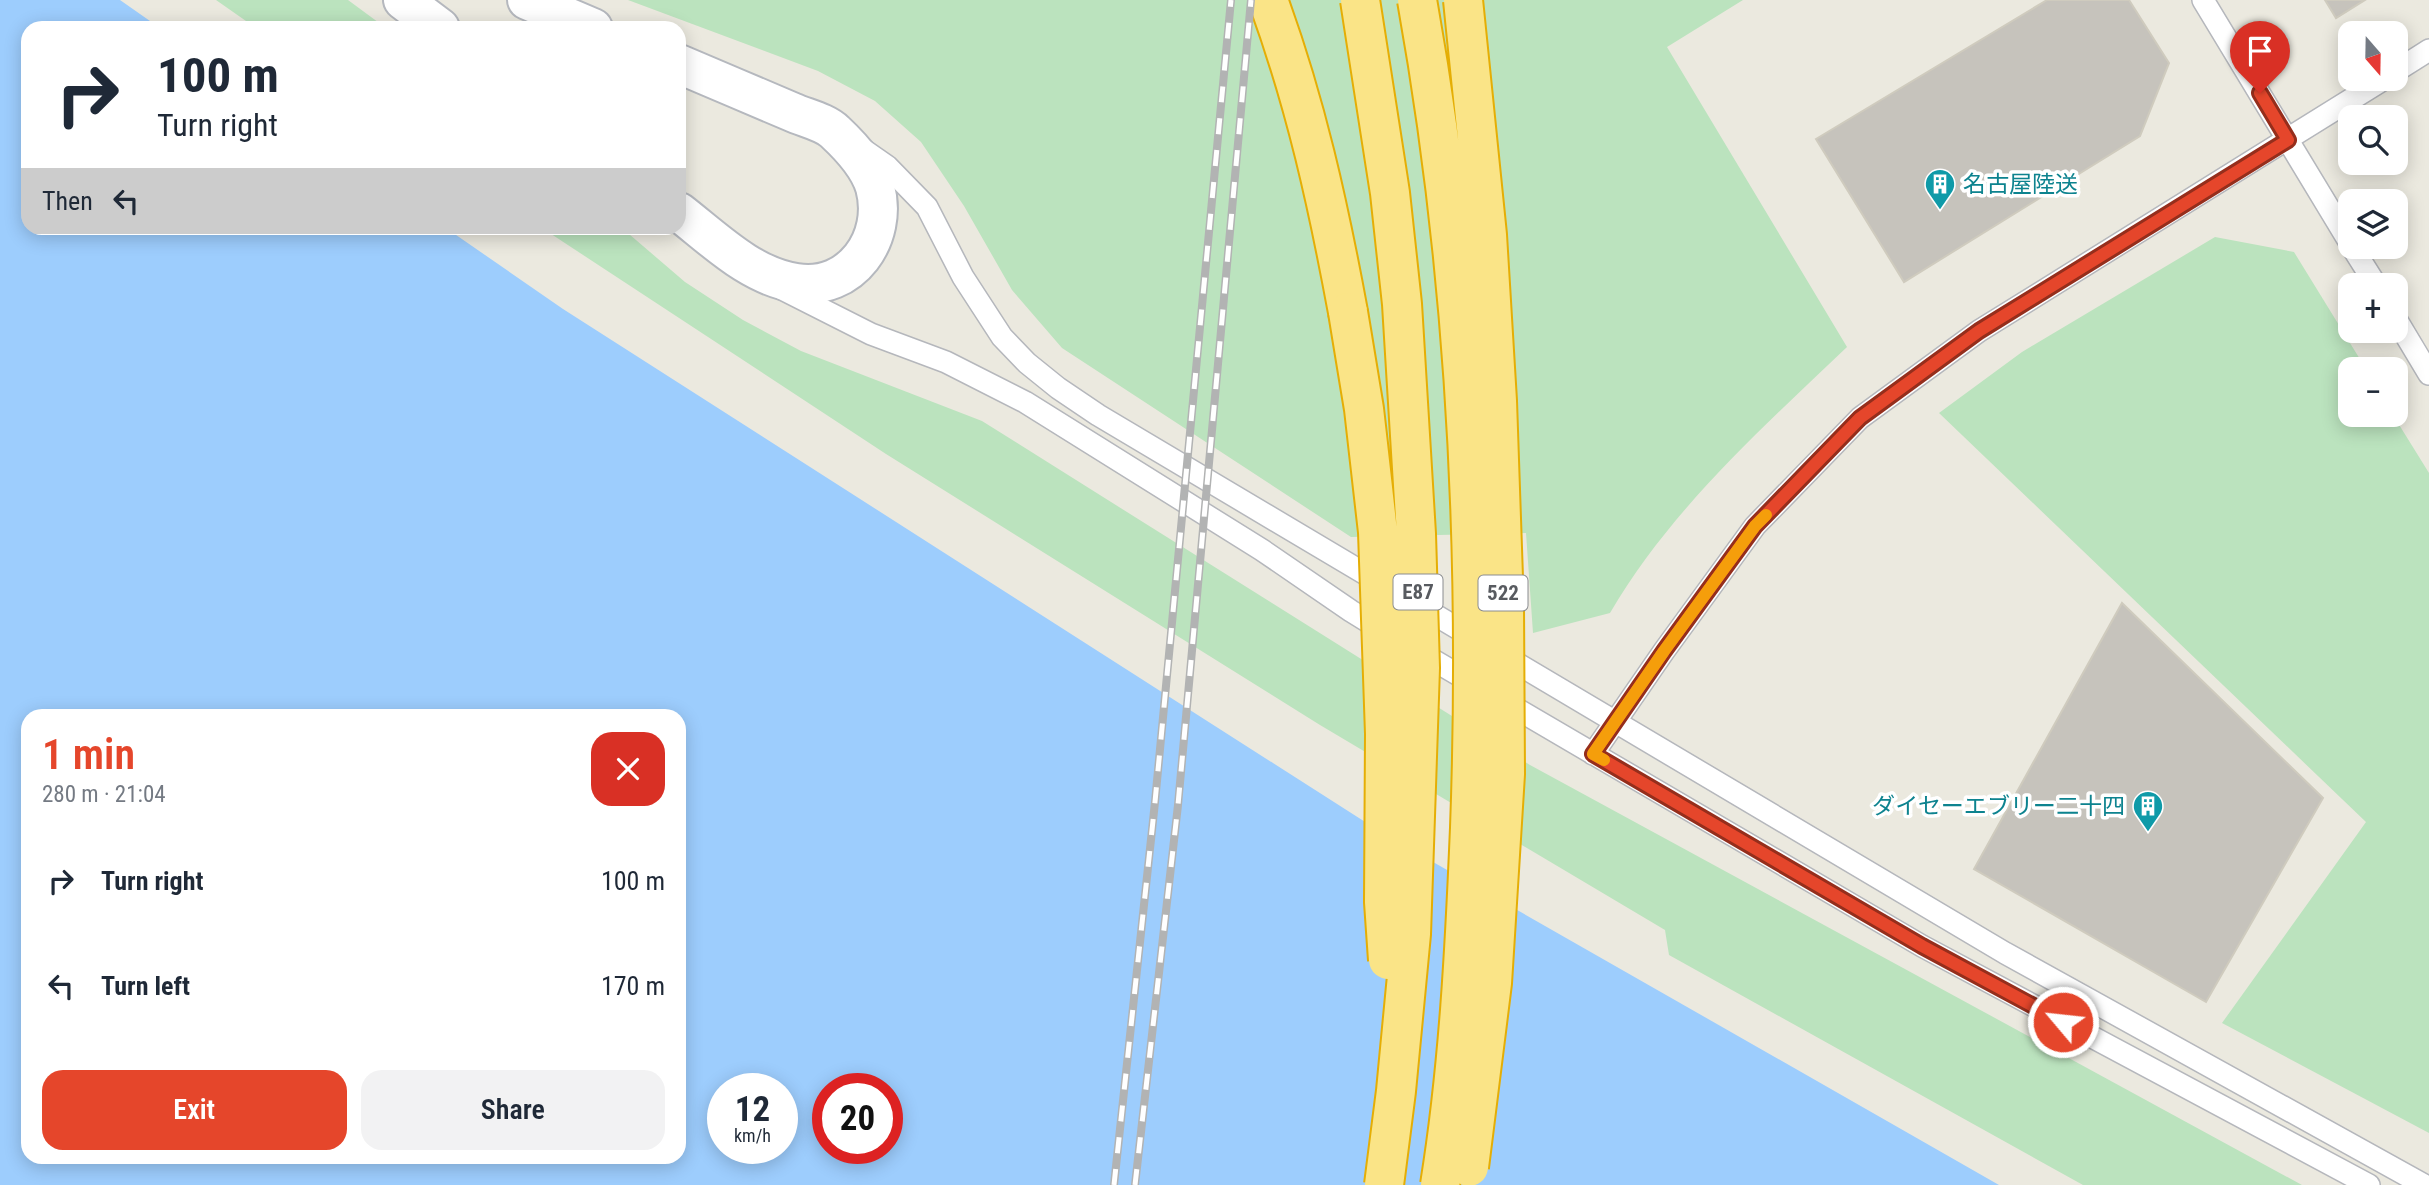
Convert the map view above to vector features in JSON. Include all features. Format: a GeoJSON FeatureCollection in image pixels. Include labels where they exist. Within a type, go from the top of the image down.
{"type":"FeatureCollection","features":[{"type":"Feature","properties":{"kind":"highway"},"geometry":{"type":"LineString","coordinates":[[1268,0],[1305,110],[1328,203],[1364,409],[1378,532],[1385,734],[1384,902],[1396,1091]]}},
{"type":"Feature","properties":{"kind":"highway","name":"E87"},"geometry":{"type":"LineString","coordinates":[[1360,0],[1390,193],[1402,304],[1416,534],[1420,668],[1411,934],[1384,1185]]}},
{"type":"Feature","properties":{"kind":"highway","name":"E87"},"geometry":{"type":"LineString","coordinates":[[1417,0],[1440,150],[1457,301],[1468,449],[1472,584],[1473,753],[1465,947],[1447,1145],[1440,1185]]}},
{"type":"Feature","properties":{"kind":"highway","name":"522"},"geometry":{"type":"LineString","coordinates":[[1463,0],[1487,235],[1497,401],[1504,607],[1505,774],[1492,983],[1466,1185]]}},
{"type":"Feature","properties":{"kind":"street"},"geometry":{"type":"LineString","coordinates":[[403,0],[431,21]]}},
{"type":"Feature","properties":{"kind":"street"},"geometry":{"type":"LineString","coordinates":[[527,0],[576,21]]}},
{"type":"Feature","properties":{"kind":"street"},"geometry":{"type":"LineString","coordinates":[[686,67],[833,130],[864,165],[875,186],[878,221],[861,260],[841,275],[827,282],[811,285],[773,277],[745,264],[686,218]]}},
{"type":"Feature","properties":{"kind":"lane"},"geometry":{"type":"LineString","coordinates":[[2203,0],[2338,223]]}},
{"type":"Feature","properties":{"kind":"lane"},"geometry":{"type":"LineString","coordinates":[[2408,63],[2429,50]]}},
{"type":"Feature","properties":{"kind":"lane"},"geometry":{"type":"LineString","coordinates":[[1593,754],[1755,526],[1860,418],[1979,331],[2365,91]]}},
{"type":"Feature","properties":{"kind":"lane"},"geometry":{"type":"LineString","coordinates":[[833,130],[887,166],[926,207],[963,277],[1002,337],[1027,363],[1098,415],[2005,953],[2424,1185]]}},
{"type":"Feature","properties":{"kind":"lane"},"geometry":{"type":"LineString","coordinates":[[745,264],[774,285],[807,303],[871,334],[946,362],[1025,402],[1262,550],[1351,611],[1922,946],[2369,1185]]}},
{"type":"Feature","properties":{"kind":"lane"},"geometry":{"type":"LineString","coordinates":[[2408,339],[2429,374]]}},
{"type":"Feature","properties":{"kind":"green space"},"geometry":{"type":"Polygon","coordinates":[[[216,0],[348,0],[376,21],[246,21],[216,0]]]}},
{"type":"Feature","properties":{"kind":"green space"},"geometry":{"type":"Polygon","coordinates":[[[628,0],[1743,0],[1667,47],[1847,347],[1750,440],[1689,505],[1634,575],[1610,613],[1533,633],[1526,533],[1351,537],[1062,348],[1012,290],[964,206],[921,142],[875,101],[818,71],[628,0]]]}},
{"type":"Feature","properties":{"kind":"green space"},"geometry":{"type":"Polygon","coordinates":[[[553,235],[630,235],[685,282],[743,320],[801,351],[982,421],[1530,765],[2302,1185],[2083,1185],[1669,955],[1665,930],[1320,725],[886,454],[553,235]]]}},
{"type":"Feature","properties":{"kind":"green space"},"geometry":{"type":"Polygon","coordinates":[[[2215,237],[2294,252],[2338,324],[2338,343],[2350,343],[2359,357],[2338,357],[2338,427],[2400,427],[2429,473],[2429,1133],[2222,1023],[2366,822],[1939,413],[2022,352],[2215,237]]]}},
{"type":"Feature","properties":{"kind":"water"},"geometry":{"type":"Polygon","coordinates":[[[0,0],[120,0],[150,21],[21,21],[21,235],[456,235],[563,309],[1384,834],[1999,1185],[0,1185],[0,0]]]}},
{"type":"Feature","properties":{"kind":"building","name":"名古屋陸送"},"geometry":{"type":"Polygon","coordinates":[[[2047,0],[2129,0],[2169,63],[2140,136],[1904,282],[1816,139],[2047,0]]]}},
{"type":"Feature","properties":{"kind":"building"},"geometry":{"type":"Polygon","coordinates":[[[2325,0],[2365,0],[2336,18],[2325,0]]]}},
{"type":"Feature","properties":{"kind":"building","name":"ダイセーエブリー二十四"},"geometry":{"type":"Polygon","coordinates":[[[2122,603],[2323,798],[2206,1002],[1974,869],[2122,603]]]}},
{"type":"Feature","properties":{"kind":"railway"},"geometry":{"type":"LineString","coordinates":[[1114,1185],[1155,802],[1231,0]]}},
{"type":"Feature","properties":{"kind":"railway"},"geometry":{"type":"LineString","coordinates":[[1135,1185],[1178,805],[1251,0]]}},
{"type":"Feature","properties":{"kind":"slow traffic"},"geometry":{"type":"LineString","coordinates":[[1604,760],[1593,754],[1614,722],[1755,526],[1766,515]]}},
{"type":"Feature","properties":{"kind":"place","name":"名古屋陸送"},"geometry":{"type":"Point","coordinates":[1940,211]}},
{"type":"Feature","properties":{"kind":"place","name":"ダイセーエブリー二十四"},"geometry":{"type":"Point","coordinates":[2148,833]}},
{"type":"Feature","properties":{"kind":"route"},"geometry":{"type":"LineString","coordinates":[[2063,1022],[1922,946],[1593,754],[1755,526],[1860,418],[1979,331],[2288,140],[2260,93]]}}]}
